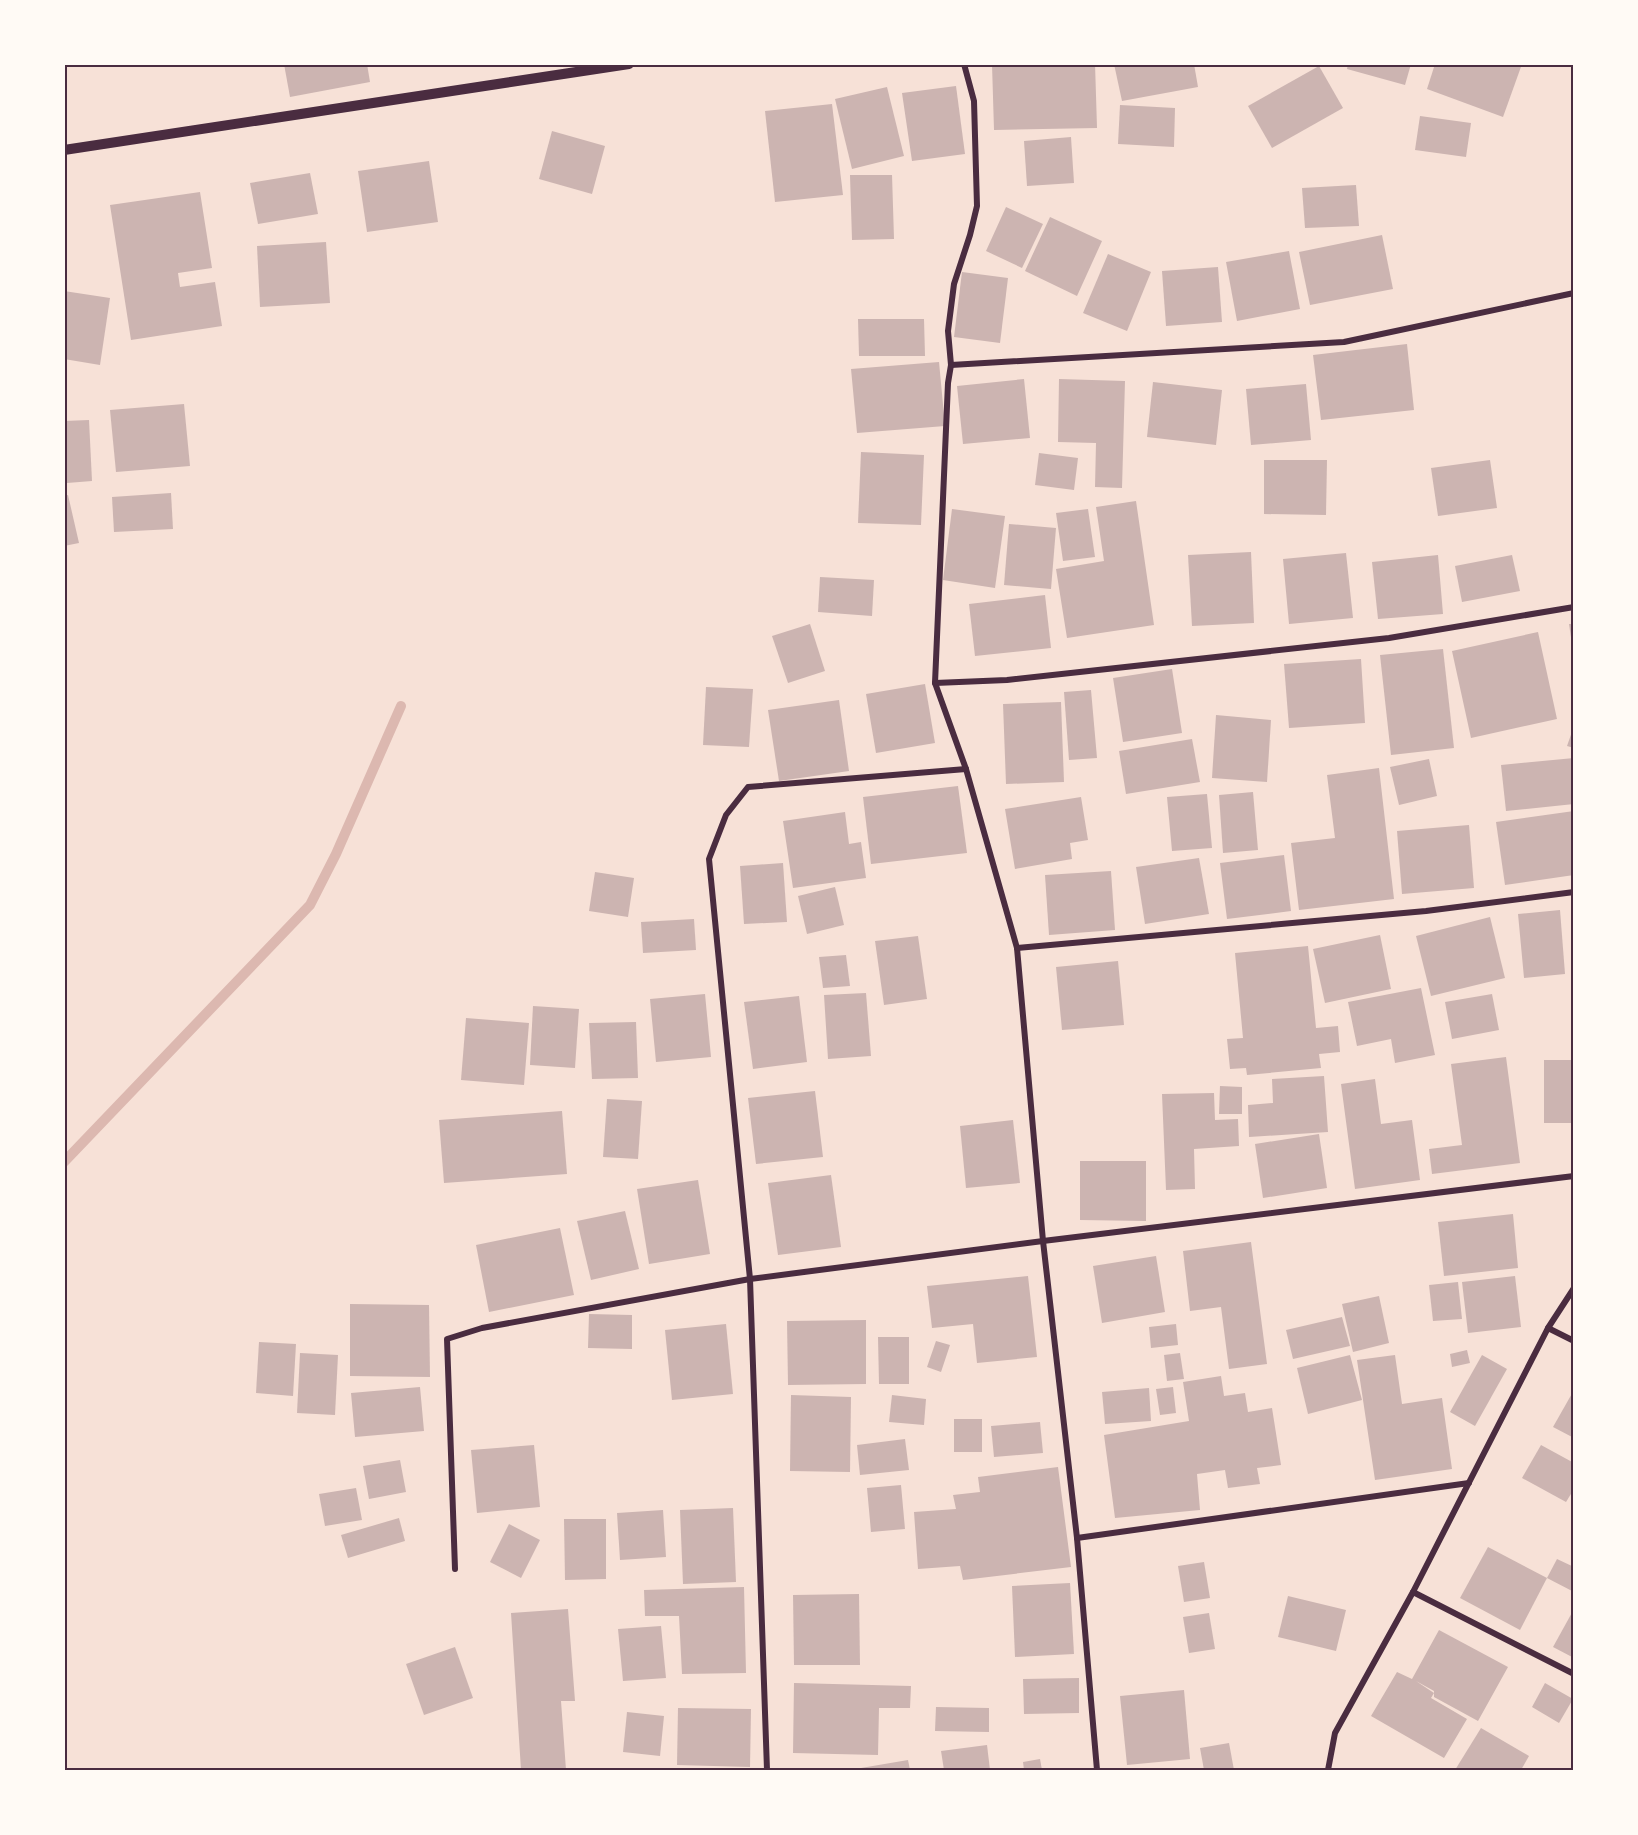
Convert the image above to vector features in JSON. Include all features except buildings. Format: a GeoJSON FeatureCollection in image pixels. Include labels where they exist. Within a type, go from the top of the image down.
{"type":"FeatureCollection","features":[{"type":"Feature","properties":{"kind":"street"},"geometry":{"type":"LineString","coordinates":[[64,150],[629,64]]}},
{"type":"Feature","properties":{"kind":"street"},"geometry":{"type":"LineString","coordinates":[[964,64],[974,101],[977,206],[954,284],[948,331],[951,365],[948,383],[935,683],[966,769],[1017,948],[1043,1241],[1077,1538],[1096,1770]]}},
{"type":"Feature","properties":{"kind":"street"},"geometry":{"type":"LineString","coordinates":[[951,365],[1344,342],[1574,293]]}},
{"type":"Feature","properties":{"kind":"street"},"geometry":{"type":"LineString","coordinates":[[935,683],[1007,680],[1389,638],[1574,607]]}},
{"type":"Feature","properties":{"kind":"street"},"geometry":{"type":"LineString","coordinates":[[767,1770],[750,1280],[709,859],[726,815],[748,787],[966,769]]}},
{"type":"Feature","properties":{"kind":"street"},"geometry":{"type":"LineString","coordinates":[[1017,948],[1426,911],[1574,892]]}},
{"type":"Feature","properties":{"kind":"street"},"geometry":{"type":"LineString","coordinates":[[455,1569],[447,1339],[482,1328],[750,1280],[1043,1241],[1574,1176]]}},
{"type":"Feature","properties":{"kind":"street"},"geometry":{"type":"LineString","coordinates":[[1328,1770],[1335,1733],[1413,1592],[1548,1328],[1574,1288]]}},
{"type":"Feature","properties":{"kind":"street"},"geometry":{"type":"LineString","coordinates":[[1548,1328],[1574,1341]]}},
{"type":"Feature","properties":{"kind":"street"},"geometry":{"type":"LineString","coordinates":[[1077,1538],[1469,1483]]}},
{"type":"Feature","properties":{"kind":"street"},"geometry":{"type":"LineString","coordinates":[[1413,1592],[1574,1674]]}},
{"type":"Feature","properties":{"kind":"waterway"},"geometry":{"type":"LineString","coordinates":[[64,1162],[310,905],[336,854],[401,706]]}}]}
